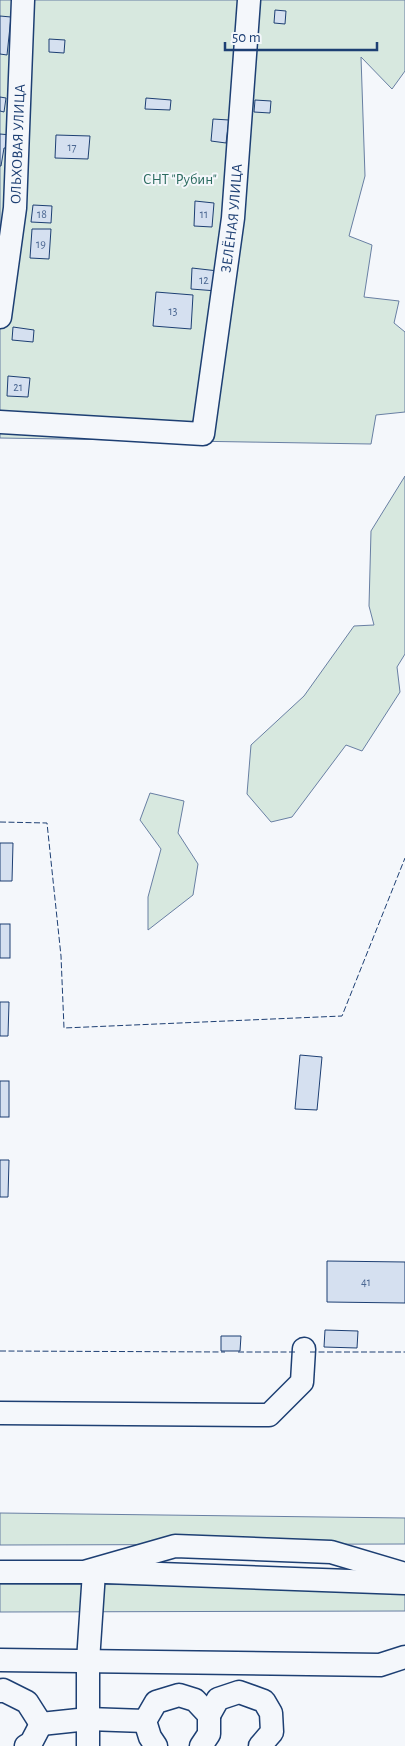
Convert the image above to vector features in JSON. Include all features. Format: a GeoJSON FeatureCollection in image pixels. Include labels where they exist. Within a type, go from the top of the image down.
{"type":"FeatureCollection","features":[{"type":"Feature","properties":{"kind":"lane","name":"ОЛЬХОВАЯ УЛИЦА"},"geometry":{"type":"LineString","coordinates":[[0,317],[15,208],[23,0]]}},
{"type":"Feature","properties":{"kind":"lane","name":"ЗЕЛЁНАЯ УЛИЦА"},"geometry":{"type":"LineString","coordinates":[[0,422],[203,434],[232,218],[249,0]]}},
{"type":"Feature","properties":{"kind":"lane"},"geometry":{"type":"LineString","coordinates":[[0,1413],[269,1415],[302,1382],[304,1349]]}},
{"type":"Feature","properties":{"kind":"lane"},"geometry":{"type":"LineString","coordinates":[[89,1572],[176,1546],[331,1552],[405,1574]]}},
{"type":"Feature","properties":{"kind":"lane"},"geometry":{"type":"LineString","coordinates":[[0,1572],[89,1572],[405,1583]]}},
{"type":"Feature","properties":{"kind":"lane"},"geometry":{"type":"LineString","coordinates":[[88,1746],[89,1572]]}},
{"type":"Feature","properties":{"kind":"lane"},"geometry":{"type":"LineString","coordinates":[[0,1660],[380,1665],[405,1657]]}},
{"type":"Feature","properties":{"kind":"lane"},"geometry":{"type":"LineString","coordinates":[[0,1691],[2,1690],[27,1702],[41,1724]]}},
{"type":"Feature","properties":{"kind":"lane"},"geometry":{"type":"LineString","coordinates":[[209,1735],[218,1699],[239,1692],[264,1700],[271,1713],[272,1732],[260,1746]]}},
{"type":"Feature","properties":{"kind":"lane"},"geometry":{"type":"LineString","coordinates":[[156,1746],[150,1737],[145,1721],[156,1702],[179,1695],[195,1700],[209,1735]]}},
{"type":"Feature","properties":{"kind":"lane"},"geometry":{"type":"LineString","coordinates":[[41,1724],[88,1719],[145,1721]]}},
{"type":"Feature","properties":{"kind":"lane"},"geometry":{"type":"LineString","coordinates":[[26,1746],[31,1743],[41,1724]]}},
{"type":"Feature","properties":{"kind":"green space","name":"СНТ \"Рубин\""},"geometry":{"type":"Polygon","coordinates":[[[0,0],[405,0],[405,71],[392,89],[361,57],[365,176],[349,236],[372,245],[364,297],[399,301],[394,323],[405,332],[405,412],[376,415],[371,444],[0,438],[0,0]]]}},
{"type":"Feature","properties":{"kind":"green space"},"geometry":{"type":"Polygon","coordinates":[[[405,476],[405,654],[397,667],[400,692],[362,751],[346,745],[292,817],[271,822],[247,794],[251,745],[304,696],[354,626],[374,625],[369,606],[371,531],[405,476]]]}},
{"type":"Feature","properties":{"kind":"green space"},"geometry":{"type":"Polygon","coordinates":[[[150,793],[184,801],[178,833],[198,864],[193,895],[148,930],[148,897],[161,849],[140,820],[150,793]]]}},
{"type":"Feature","properties":{"kind":"green space"},"geometry":{"type":"Polygon","coordinates":[[[0,1513],[405,1518],[405,1544],[0,1545],[0,1513]]]}},
{"type":"Feature","properties":{"kind":"green space"},"geometry":{"type":"Polygon","coordinates":[[[0,1584],[405,1586],[405,1611],[0,1612],[0,1584]]]}},
{"type":"Feature","properties":{"kind":"building"},"geometry":{"type":"Polygon","coordinates":[[[275,10],[286,11],[285,24],[274,23],[275,10]]]}},
{"type":"Feature","properties":{"kind":"building"},"geometry":{"type":"Polygon","coordinates":[[[0,16],[11,17],[7,55],[0,54],[0,16]]]}},
{"type":"Feature","properties":{"kind":"building"},"geometry":{"type":"Polygon","coordinates":[[[49,39],[65,40],[64,53],[49,52],[49,39]]]}},
{"type":"Feature","properties":{"kind":"building"},"geometry":{"type":"Polygon","coordinates":[[[0,97],[6,98],[4,112],[0,111],[0,97]]]}},
{"type":"Feature","properties":{"kind":"building"},"geometry":{"type":"Polygon","coordinates":[[[146,98],[171,100],[170,110],[145,109],[146,98]]]}},
{"type":"Feature","properties":{"kind":"building"},"geometry":{"type":"Polygon","coordinates":[[[255,100],[271,101],[270,113],[254,112],[255,100]]]}},
{"type":"Feature","properties":{"kind":"building"},"geometry":{"type":"Polygon","coordinates":[[[213,119],[229,120],[226,143],[211,141],[213,119]]]}},
{"type":"Feature","properties":{"kind":"building"},"geometry":{"type":"Polygon","coordinates":[[[0,134],[11,135],[9,148],[4,148],[1,166],[0,166],[0,134]]]}},
{"type":"Feature","properties":{"kind":"building"},"geometry":{"type":"Polygon","coordinates":[[[56,135],[90,136],[88,159],[55,158],[56,135]]]}},
{"type":"Feature","properties":{"kind":"building"},"geometry":{"type":"Polygon","coordinates":[[[195,201],[214,203],[212,227],[194,226],[195,201]]]}},
{"type":"Feature","properties":{"kind":"building"},"geometry":{"type":"Polygon","coordinates":[[[33,205],[52,206],[51,223],[31,222],[33,205]]]}},
{"type":"Feature","properties":{"kind":"building"},"geometry":{"type":"Polygon","coordinates":[[[32,229],[51,229],[49,259],[30,258],[32,229]]]}},
{"type":"Feature","properties":{"kind":"building"},"geometry":{"type":"Polygon","coordinates":[[[192,268],[218,271],[217,291],[191,289],[192,268]]]}},
{"type":"Feature","properties":{"kind":"building"},"geometry":{"type":"Polygon","coordinates":[[[156,292],[193,295],[191,329],[153,326],[156,292]]]}},
{"type":"Feature","properties":{"kind":"building"},"geometry":{"type":"Polygon","coordinates":[[[13,327],[34,330],[33,342],[12,340],[13,327]]]}},
{"type":"Feature","properties":{"kind":"building"},"geometry":{"type":"Polygon","coordinates":[[[8,376],[30,378],[28,397],[7,396],[8,376]]]}},
{"type":"Feature","properties":{"kind":"building"},"geometry":{"type":"Polygon","coordinates":[[[0,843],[13,843],[12,881],[0,881],[0,843]]]}},
{"type":"Feature","properties":{"kind":"building"},"geometry":{"type":"Polygon","coordinates":[[[0,924],[10,924],[10,958],[0,958],[0,924]]]}},
{"type":"Feature","properties":{"kind":"building"},"geometry":{"type":"Polygon","coordinates":[[[0,1002],[9,1002],[8,1036],[0,1036],[0,1002]]]}},
{"type":"Feature","properties":{"kind":"building"},"geometry":{"type":"Polygon","coordinates":[[[300,1055],[322,1057],[317,1110],[295,1109],[300,1055]]]}},
{"type":"Feature","properties":{"kind":"building"},"geometry":{"type":"Polygon","coordinates":[[[0,1081],[9,1081],[9,1117],[0,1117],[0,1081]]]}},
{"type":"Feature","properties":{"kind":"building"},"geometry":{"type":"Polygon","coordinates":[[[0,1160],[9,1160],[8,1197],[0,1197],[0,1160]]]}},
{"type":"Feature","properties":{"kind":"building"},"geometry":{"type":"Polygon","coordinates":[[[327,1261],[405,1262],[405,1303],[327,1302],[327,1261]]]}},
{"type":"Feature","properties":{"kind":"building"},"geometry":{"type":"Polygon","coordinates":[[[325,1330],[358,1331],[357,1348],[324,1347],[325,1330]]]}},
{"type":"Feature","properties":{"kind":"building"},"geometry":{"type":"Polygon","coordinates":[[[221,1336],[241,1336],[240,1351],[221,1351],[221,1336]]]}},
{"type":"Feature","properties":{"kind":"fence"},"geometry":{"type":"LineString","coordinates":[[0,822],[47,823],[61,956],[64,1028],[342,1016],[405,858]]}},
{"type":"Feature","properties":{"kind":"fence"},"geometry":{"type":"LineString","coordinates":[[0,1351],[225,1352]]}},
{"type":"Feature","properties":{"kind":"fence"},"geometry":{"type":"LineString","coordinates":[[238,1352],[295,1352]]}},
{"type":"Feature","properties":{"kind":"fence"},"geometry":{"type":"LineString","coordinates":[[310,1352],[405,1352]]}}]}
